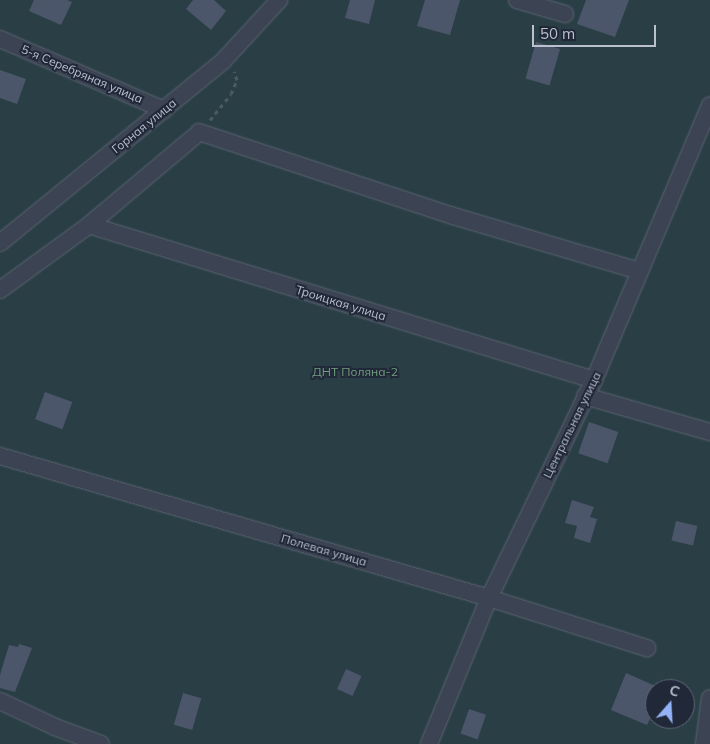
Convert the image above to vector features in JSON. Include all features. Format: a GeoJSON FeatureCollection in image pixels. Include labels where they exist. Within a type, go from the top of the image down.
{"type":"FeatureCollection","features":[{"type":"Feature","properties":{"kind":"street","name":"Горная улица"},"geometry":{"type":"LineString","coordinates":[[0,243],[224,59],[280,0]]}},
{"type":"Feature","properties":{"kind":"street"},"geometry":{"type":"LineString","coordinates":[[517,0],[565,14]]}},
{"type":"Feature","properties":{"kind":"street","name":"5-я Серебряная улица"},"geometry":{"type":"LineString","coordinates":[[0,39],[164,110]]}},
{"type":"Feature","properties":{"kind":"street","name":"Центральная улица"},"geometry":{"type":"LineString","coordinates":[[429,744],[489,598],[594,380],[710,105]]}},
{"type":"Feature","properties":{"kind":"street"},"geometry":{"type":"LineString","coordinates":[[0,290],[89,225],[196,134],[450,215],[639,271]]}},
{"type":"Feature","properties":{"kind":"street","name":"Троицкая улица"},"geometry":{"type":"LineString","coordinates":[[89,225],[594,380]]}},
{"type":"Feature","properties":{"kind":"street"},"geometry":{"type":"LineString","coordinates":[[585,396],[710,432]]}},
{"type":"Feature","properties":{"kind":"street","name":"Полевая улица"},"geometry":{"type":"LineString","coordinates":[[0,456],[489,598],[647,648]]}},
{"type":"Feature","properties":{"kind":"street"},"geometry":{"type":"LineString","coordinates":[[704,744],[710,698]]}},
{"type":"Feature","properties":{"kind":"street"},"geometry":{"type":"LineString","coordinates":[[0,700],[56,728],[100,744]]}},
{"type":"Feature","properties":{"kind":"street"},"geometry":{"type":"LineString","coordinates":[[56,728],[61,744]]}},
{"type":"Feature","properties":{"kind":"path"},"geometry":{"type":"LineString","coordinates":[[196,134],[226,102],[237,80],[224,59]]}},
{"type":"Feature","properties":{"kind":"green space","name":"ДНТ Поляна-2"},"geometry":{"type":"Polygon","coordinates":[[[0,0],[710,0],[710,698],[704,744],[0,744],[0,0]]]}},
{"type":"Feature","properties":{"kind":"building"},"geometry":{"type":"Polygon","coordinates":[[[34,0],[67,0],[72,2],[61,25],[29,11],[34,0]]]}},
{"type":"Feature","properties":{"kind":"building"},"geometry":{"type":"Polygon","coordinates":[[[193,0],[214,0],[226,11],[211,30],[186,9],[193,0]]]}},
{"type":"Feature","properties":{"kind":"building"},"geometry":{"type":"Polygon","coordinates":[[[350,0],[375,0],[369,24],[345,18],[350,0]]]}},
{"type":"Feature","properties":{"kind":"building"},"geometry":{"type":"Polygon","coordinates":[[[425,0],[460,0],[450,35],[417,26],[425,0]]]}},
{"type":"Feature","properties":{"kind":"building"},"geometry":{"type":"Polygon","coordinates":[[[586,0],[629,0],[615,37],[577,24],[586,0]]]}},
{"type":"Feature","properties":{"kind":"building"},"geometry":{"type":"Polygon","coordinates":[[[536,42],[560,49],[550,85],[526,79],[536,42]]]}},
{"type":"Feature","properties":{"kind":"building"},"geometry":{"type":"Polygon","coordinates":[[[0,70],[26,79],[17,104],[0,98],[0,70]]]}},
{"type":"Feature","properties":{"kind":"building"},"geometry":{"type":"Polygon","coordinates":[[[45,392],[72,402],[62,429],[35,419],[45,392]]]}},
{"type":"Feature","properties":{"kind":"building"},"geometry":{"type":"Polygon","coordinates":[[[589,422],[618,432],[608,463],[578,453],[589,422]]]}},
{"type":"Feature","properties":{"kind":"building"},"geometry":{"type":"Polygon","coordinates":[[[572,500],[594,507],[590,517],[597,519],[590,543],[574,538],[577,526],[565,523],[572,500]]]}},
{"type":"Feature","properties":{"kind":"building"},"geometry":{"type":"Polygon","coordinates":[[[676,521],[697,526],[693,545],[672,540],[676,521]]]}},
{"type":"Feature","properties":{"kind":"building"},"geometry":{"type":"Polygon","coordinates":[[[19,644],[32,648],[15,692],[0,688],[0,675],[9,645],[18,647],[19,644]]]}},
{"type":"Feature","properties":{"kind":"building"},"geometry":{"type":"Polygon","coordinates":[[[346,669],[362,676],[353,696],[337,689],[346,669]]]}},
{"type":"Feature","properties":{"kind":"building"},"geometry":{"type":"Polygon","coordinates":[[[626,673],[645,681],[645,724],[611,710],[626,673]]]}},
{"type":"Feature","properties":{"kind":"building"},"geometry":{"type":"Polygon","coordinates":[[[183,693],[201,698],[192,730],[174,725],[183,693]]]}},
{"type":"Feature","properties":{"kind":"building"},"geometry":{"type":"Polygon","coordinates":[[[469,709],[486,715],[478,739],[461,734],[469,709]]]}}]}
